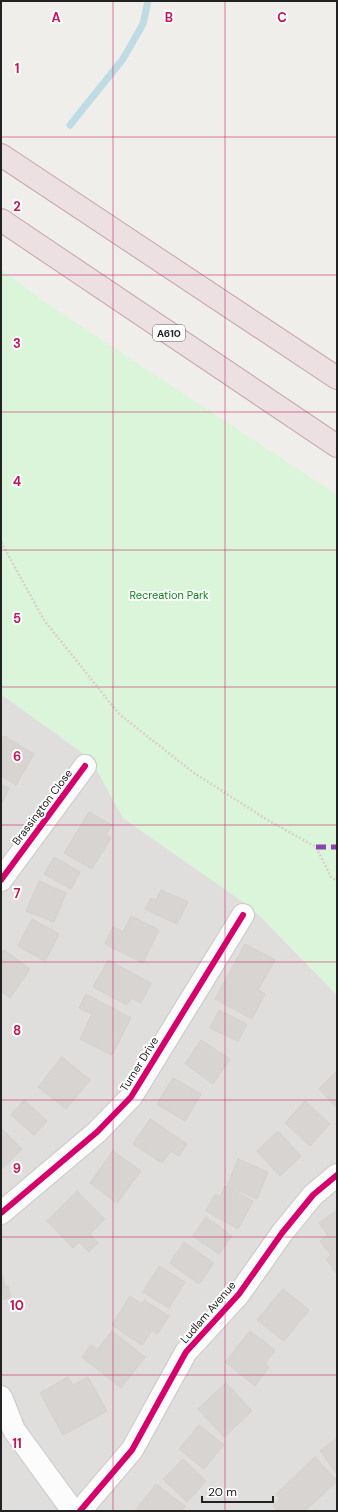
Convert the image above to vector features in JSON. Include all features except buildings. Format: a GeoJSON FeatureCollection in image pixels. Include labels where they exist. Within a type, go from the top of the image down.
{"type":"FeatureCollection","features":[{"type":"Feature","properties":{"kind":"highway"},"geometry":{"type":"LineString","coordinates":[[1,155],[337,378]]}},
{"type":"Feature","properties":{"kind":"highway","name":"A610"},"geometry":{"type":"LineString","coordinates":[[1,220],[337,446]]}},
{"type":"Feature","properties":{"kind":"street","name":"Brassington Close"},"geometry":{"type":"LineString","coordinates":[[1,880],[85,766]]}},
{"type":"Feature","properties":{"kind":"street","name":"Turner Drive"},"geometry":{"type":"LineString","coordinates":[[1,1213],[97,1132],[131,1097],[243,915]]}},
{"type":"Feature","properties":{"kind":"street","name":"Ludlam Avenue"},"geometry":{"type":"LineString","coordinates":[[80,1511],[132,1450],[186,1352],[239,1294],[282,1233],[313,1195],[337,1175]]}},
{"type":"Feature","properties":{"kind":"street"},"geometry":{"type":"LineString","coordinates":[[3,1406],[14,1430],[73,1511]]}},
{"type":"Feature","properties":{"kind":"path"},"geometry":{"type":"LineString","coordinates":[[1,542],[44,620],[119,714],[194,773],[266,819],[316,847],[331,877],[337,881]]}},
{"type":"Feature","properties":{"kind":"shaded area"},"geometry":{"type":"Polygon","coordinates":[[[1,694],[91,759],[123,818],[249,906],[337,995],[337,1511],[1,1511],[1,694]]]}},
{"type":"Feature","properties":{"kind":"green space","name":"Recreation Park"},"geometry":{"type":"Polygon","coordinates":[[[1,269],[46,303],[337,495],[337,995],[249,906],[123,818],[91,759],[1,694],[1,269]]]}},
{"type":"Feature","properties":{"kind":"waterway"},"geometry":{"type":"LineString","coordinates":[[70,125],[123,59],[143,24],[148,1]]}},
{"type":"Feature","properties":{"kind":"marked path"},"geometry":{"type":"LineString","coordinates":[[316,847],[337,847]]}},
{"type":"Feature","properties":{"kind":"cycle path"},"geometry":{"type":"LineString","coordinates":[[1,880],[85,766]]}},
{"type":"Feature","properties":{"kind":"cycle path"},"geometry":{"type":"LineString","coordinates":[[1,1213],[97,1132],[131,1097],[243,915]]}},
{"type":"Feature","properties":{"kind":"cycle path"},"geometry":{"type":"LineString","coordinates":[[80,1511],[132,1450],[186,1352],[239,1294],[282,1233],[313,1195],[337,1175]]}}]}
